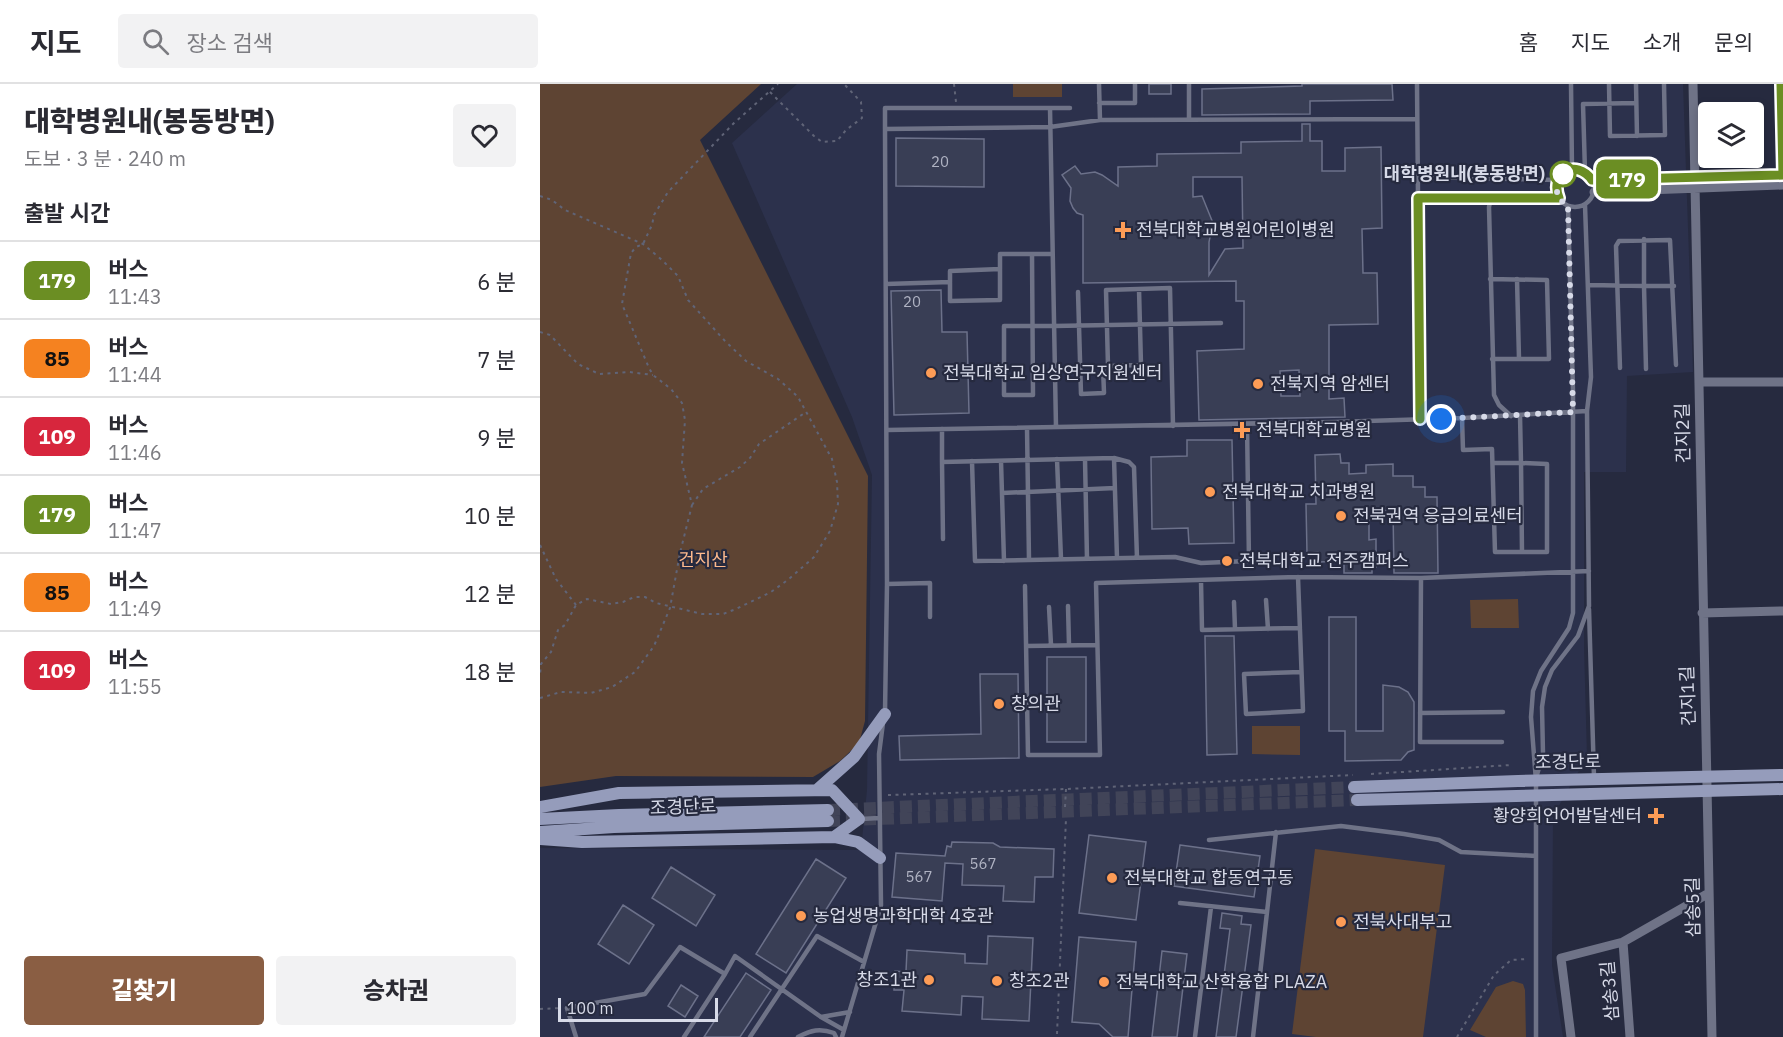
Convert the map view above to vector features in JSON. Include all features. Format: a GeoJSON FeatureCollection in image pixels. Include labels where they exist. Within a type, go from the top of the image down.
{"type":"FeatureCollection","features":[{"type":"Feature","properties":{"kind":"street"},"geometry":{"type":"LineString","coordinates":[[1693,84],[1699,382]]}},
{"type":"Feature","properties":{"kind":"street"},"geometry":{"type":"LineString","coordinates":[[1594,192],[1783,183],[1781,84]]}},
{"type":"Feature","properties":{"kind":"street"},"geometry":{"type":"LineString","coordinates":[[1592,180],[1783,175]]}},
{"type":"Feature","properties":{"kind":"street","name":"건지2길"},"geometry":{"type":"LineString","coordinates":[[1700,495],[1699,382],[1783,382]]}},
{"type":"Feature","properties":{"kind":"street","name":"건지1길"},"geometry":{"type":"LineString","coordinates":[[1700,495],[1708,777]]}},
{"type":"Feature","properties":{"kind":"street"},"geometry":{"type":"LineString","coordinates":[[1702,613],[1783,611]]}},
{"type":"Feature","properties":{"kind":"street"},"geometry":{"type":"LineString","coordinates":[[818,789],[854,757],[885,714]]}},
{"type":"Feature","properties":{"kind":"street","name":"조경단로"},"geometry":{"type":"LineString","coordinates":[[1783,775],[1536,781],[1355,794],[1536,794],[1783,788]]}},
{"type":"Feature","properties":{"kind":"street","name":"삼송5길"},"geometry":{"type":"LineString","coordinates":[[1708,777],[1712,1037]]}},
{"type":"Feature","properties":{"kind":"street"},"geometry":{"type":"LineString","coordinates":[[540,807],[619,793],[832,790],[859,819],[834,837]]}},
{"type":"Feature","properties":{"kind":"street","name":"조경단로"},"geometry":{"type":"LineString","coordinates":[[540,819],[619,815],[828,815],[540,832]]}},
{"type":"Feature","properties":{"kind":"street"},"geometry":{"type":"LineString","coordinates":[[540,839],[582,842],[834,837],[858,843],[880,858]]}},
{"type":"Feature","properties":{"kind":"street","name":"삼송3길"},"geometry":{"type":"LineString","coordinates":[[1571,1037],[1561,958],[1623,942],[1709,893]]}},
{"type":"Feature","properties":{"kind":"street","name":"삼송3길"},"geometry":{"type":"LineString","coordinates":[[1623,942],[1630,1037]]}},
{"type":"Feature","properties":{"kind":"lane"},"geometry":{"type":"LineString","coordinates":[[1099,84],[1100,120]]}},
{"type":"Feature","properties":{"kind":"lane"},"geometry":{"type":"LineString","coordinates":[[1099,103],[1135,103],[1135,84]]}},
{"type":"Feature","properties":{"kind":"lane"},"geometry":{"type":"LineString","coordinates":[[1189,84],[1189,119]]}},
{"type":"Feature","properties":{"kind":"lane"},"geometry":{"type":"LineString","coordinates":[[1417,84],[1420,419]]}},
{"type":"Feature","properties":{"kind":"lane"},"geometry":{"type":"LineString","coordinates":[[1571,84],[1572,169]]}},
{"type":"Feature","properties":{"kind":"lane"},"geometry":{"type":"LineString","coordinates":[[1609,84],[1610,136],[1665,135],[1664,84]]}},
{"type":"Feature","properties":{"kind":"lane"},"geometry":{"type":"LineString","coordinates":[[1636,84],[1637,135]]}},
{"type":"Feature","properties":{"kind":"lane"},"geometry":{"type":"LineString","coordinates":[[1571,104],[1636,103]]}},
{"type":"Feature","properties":{"kind":"lane"},"geometry":{"type":"LineString","coordinates":[[1583,104],[1585,172]]}},
{"type":"Feature","properties":{"kind":"lane"},"geometry":{"type":"LineString","coordinates":[[842,1037],[881,905],[879,754],[885,714],[887,584],[885,108],[1070,108]]}},
{"type":"Feature","properties":{"kind":"lane"},"geometry":{"type":"LineString","coordinates":[[1050,108],[1056,427]]}},
{"type":"Feature","properties":{"kind":"lane"},"geometry":{"type":"LineString","coordinates":[[885,129],[1050,128],[1100,120],[1417,118]]}},
{"type":"Feature","properties":{"kind":"lane"},"geometry":{"type":"LineString","coordinates":[[1585,205],[1568,206],[1559,198],[1556,192],[1558,180],[1566,171],[1572,169],[1585,172],[1592,180],[1594,192],[1585,205],[1591,377],[1587,411],[1594,780]]}},
{"type":"Feature","properties":{"kind":"lane"},"geometry":{"type":"LineString","coordinates":[[1418,177],[1558,180]]}},
{"type":"Feature","properties":{"kind":"lane"},"geometry":{"type":"LineString","coordinates":[[1418,198],[1559,198]]}},
{"type":"Feature","properties":{"kind":"lane"},"geometry":{"type":"LineString","coordinates":[[1491,198],[1489,207],[1490,279],[1494,395],[1499,405],[1511,416]]}},
{"type":"Feature","properties":{"kind":"lane"},"geometry":{"type":"LineString","coordinates":[[1536,1037],[1536,781],[1532,717],[1533,691],[1541,670],[1569,628],[1573,614],[1573,412],[1568,206]]}},
{"type":"Feature","properties":{"kind":"lane"},"geometry":{"type":"LineString","coordinates":[[1644,239],[1647,369]]}},
{"type":"Feature","properties":{"kind":"lane"},"geometry":{"type":"LineString","coordinates":[[1620,368],[1617,242],[1644,239],[1670,240],[1676,365]]}},
{"type":"Feature","properties":{"kind":"lane"},"geometry":{"type":"LineString","coordinates":[[1000,269],[950,270],[950,301],[1000,300],[1000,269],[1000,254],[1052,254]]}},
{"type":"Feature","properties":{"kind":"lane"},"geometry":{"type":"LineString","coordinates":[[1032,254],[1033,326],[1033,395],[1004,395],[1004,326],[1033,326],[1054,326],[1221,323]]}},
{"type":"Feature","properties":{"kind":"lane"},"geometry":{"type":"LineString","coordinates":[[1490,279],[1547,280],[1549,359],[1492,359]]}},
{"type":"Feature","properties":{"kind":"lane"},"geometry":{"type":"LineString","coordinates":[[1517,279],[1519,359]]}},
{"type":"Feature","properties":{"kind":"lane"},"geometry":{"type":"LineString","coordinates":[[886,284],[950,282]]}},
{"type":"Feature","properties":{"kind":"lane"},"geometry":{"type":"LineString","coordinates":[[1589,285],[1674,286]]}},
{"type":"Feature","properties":{"kind":"lane"},"geometry":{"type":"LineString","coordinates":[[1108,366],[1106,290],[1170,288],[1173,426]]}},
{"type":"Feature","properties":{"kind":"lane"},"geometry":{"type":"LineString","coordinates":[[1078,292],[1082,394],[1104,393],[1103,367],[1141,365],[1139,289]]}},
{"type":"Feature","properties":{"kind":"lane"},"geometry":{"type":"LineString","coordinates":[[887,429],[1173,426],[1462,418],[1587,411]]}},
{"type":"Feature","properties":{"kind":"lane"},"geometry":{"type":"LineString","coordinates":[[1520,415],[1522,552]]}},
{"type":"Feature","properties":{"kind":"lane"},"geometry":{"type":"LineString","coordinates":[[1462,418],[1463,450],[1492,449],[1492,463],[1495,552],[1547,552],[1547,464],[1492,463]]}},
{"type":"Feature","properties":{"kind":"lane"},"geometry":{"type":"LineString","coordinates":[[972,461],[975,561],[1175,557],[1201,563],[1249,561],[1247,424]]}},
{"type":"Feature","properties":{"kind":"lane"},"geometry":{"type":"LineString","coordinates":[[1027,428],[1029,560]]}},
{"type":"Feature","properties":{"kind":"lane"},"geometry":{"type":"LineString","coordinates":[[942,429],[943,539]]}},
{"type":"Feature","properties":{"kind":"lane"},"geometry":{"type":"LineString","coordinates":[[942,462],[1114,458],[1129,462],[1134,467],[1137,558]]}},
{"type":"Feature","properties":{"kind":"lane"},"geometry":{"type":"LineString","coordinates":[[1114,458],[1116,558]]}},
{"type":"Feature","properties":{"kind":"lane"},"geometry":{"type":"LineString","coordinates":[[1058,459],[1061,559]]}},
{"type":"Feature","properties":{"kind":"lane"},"geometry":{"type":"LineString","coordinates":[[1085,459],[1087,559]]}},
{"type":"Feature","properties":{"kind":"lane"},"geometry":{"type":"LineString","coordinates":[[1001,461],[1004,561]]}},
{"type":"Feature","properties":{"kind":"lane"},"geometry":{"type":"LineString","coordinates":[[1002,493],[1115,488]]}},
{"type":"Feature","properties":{"kind":"lane"},"geometry":{"type":"LineString","coordinates":[[1025,586],[1028,755],[1100,755],[1096,583],[1298,577],[1420,578],[1589,571]]}},
{"type":"Feature","properties":{"kind":"lane"},"geometry":{"type":"LineString","coordinates":[[1298,577],[1304,711],[1246,714],[1244,674],[1301,672]]}},
{"type":"Feature","properties":{"kind":"lane"},"geometry":{"type":"LineString","coordinates":[[1420,578],[1420,742],[1502,742]]}},
{"type":"Feature","properties":{"kind":"lane"},"geometry":{"type":"LineString","coordinates":[[1201,581],[1202,630],[1300,628]]}},
{"type":"Feature","properties":{"kind":"lane"},"geometry":{"type":"LineString","coordinates":[[887,584],[930,583],[930,617]]}},
{"type":"Feature","properties":{"kind":"lane"},"geometry":{"type":"LineString","coordinates":[[1266,600],[1268,629]]}},
{"type":"Feature","properties":{"kind":"lane"},"geometry":{"type":"LineString","coordinates":[[1233,602],[1235,629]]}},
{"type":"Feature","properties":{"kind":"lane"},"geometry":{"type":"LineString","coordinates":[[1068,606],[1069,645]]}},
{"type":"Feature","properties":{"kind":"lane"},"geometry":{"type":"LineString","coordinates":[[1536,781],[1543,754],[1542,707],[1545,687],[1552,670],[1578,636],[1589,606]]}},
{"type":"Feature","properties":{"kind":"lane"},"geometry":{"type":"LineString","coordinates":[[1049,607],[1051,645]]}},
{"type":"Feature","properties":{"kind":"lane"},"geometry":{"type":"LineString","coordinates":[[1026,646],[1097,645]]}},
{"type":"Feature","properties":{"kind":"lane"},"geometry":{"type":"LineString","coordinates":[[1420,713],[1503,712]]}},
{"type":"Feature","properties":{"kind":"lane"},"geometry":{"type":"LineString","coordinates":[[859,819],[879,818]]}},
{"type":"Feature","properties":{"kind":"lane"},"geometry":{"type":"LineString","coordinates":[[1209,840],[1341,826],[1439,840],[1461,852],[1536,856]]}},
{"type":"Feature","properties":{"kind":"lane"},"geometry":{"type":"LineString","coordinates":[[1253,1037],[1276,832]]}},
{"type":"Feature","properties":{"kind":"lane"},"geometry":{"type":"LineString","coordinates":[[1180,903],[1267,912]]}},
{"type":"Feature","properties":{"kind":"lane"},"geometry":{"type":"LineString","coordinates":[[1195,1037],[1212,907]]}},
{"type":"Feature","properties":{"kind":"lane"},"geometry":{"type":"LineString","coordinates":[[750,1037],[817,936],[864,962]]}},
{"type":"Feature","properties":{"kind":"lane"},"geometry":{"type":"LineString","coordinates":[[576,1037],[567,1008],[645,994],[680,947],[725,974]]}},
{"type":"Feature","properties":{"kind":"lane"},"geometry":{"type":"LineString","coordinates":[[684,1037],[735,956],[821,1017],[844,1030]]}},
{"type":"Feature","properties":{"kind":"lane"},"geometry":{"type":"LineString","coordinates":[[821,1017],[850,1012]]}},
{"type":"Feature","properties":{"kind":"lane"},"geometry":{"type":"LineString","coordinates":[[816,1030],[821,1017]]}},
{"type":"Feature","properties":{"kind":"lane"},"geometry":{"type":"LineString","coordinates":[[798,1037],[822,1028],[836,1037]]}},
{"type":"Feature","properties":{"kind":"path"},"geometry":{"type":"LineString","coordinates":[[540,698],[561,692],[591,693],[612,687],[634,672],[654,646],[670,606],[692,505],[682,463],[685,420],[682,403],[671,389],[653,375],[622,304],[631,253],[643,244],[654,215],[668,192],[734,123],[778,84]]}},
{"type":"Feature","properties":{"kind":"path"},"geometry":{"type":"LineString","coordinates":[[769,92],[814,136],[822,141],[837,141],[846,130],[862,118],[861,102],[844,84]]}},
{"type":"Feature","properties":{"kind":"path"},"geometry":{"type":"LineString","coordinates":[[540,196],[552,200],[565,210],[643,244],[678,276],[688,300],[717,332],[747,361],[788,386],[798,397],[832,459],[837,482],[838,504],[830,531],[813,556],[789,579],[771,592],[723,614],[702,614],[645,597],[634,597],[611,604],[588,599],[576,605],[565,625],[558,630],[551,652],[541,664],[540,675]]}},
{"type":"Feature","properties":{"kind":"path"},"geometry":{"type":"LineString","coordinates":[[540,332],[550,335],[578,364],[599,374],[629,372],[653,375]]}},
{"type":"Feature","properties":{"kind":"path"},"geometry":{"type":"LineString","coordinates":[[692,505],[703,489],[740,467],[750,458],[759,444],[806,412]]}},
{"type":"Feature","properties":{"kind":"path"},"geometry":{"type":"LineString","coordinates":[[540,545],[556,579],[576,605]]}},
{"type":"Feature","properties":{"kind":"path"},"geometry":{"type":"LineString","coordinates":[[1372,774],[1511,765]]}},
{"type":"Feature","properties":{"kind":"path"},"geometry":{"type":"LineString","coordinates":[[888,795],[1360,775]]}},
{"type":"Feature","properties":{"kind":"path"},"geometry":{"type":"LineString","coordinates":[[1065,807],[1066,789]]}},
{"type":"Feature","properties":{"kind":"path"},"geometry":{"type":"LineString","coordinates":[[1057,1034],[1066,818]]}},
{"type":"Feature","properties":{"kind":"path"},"geometry":{"type":"LineString","coordinates":[[1457,1037],[1494,975],[1511,960],[1527,959]]}},
{"type":"Feature","properties":{"kind":"path"},"geometry":{"type":"LineString","coordinates":[[540,1009],[567,1008]]}},
{"type":"Feature","properties":{"kind":"shaded area","name":"전북대학교 전주캠퍼스"},"geometry":{"type":"Polygon","coordinates":[[[797,84],[1683,84],[1693,372],[1627,376],[1626,472],[1584,472],[1584,647],[1587,757],[1553,816],[1552,966],[1563,1037],[540,1037],[540,848],[861,850],[867,790],[872,475],[852,417],[732,143],[797,84]]]}},
{"type":"Feature","properties":{"kind":"green space","name":"건지산"},"geometry":{"type":"Polygon","coordinates":[[[540,84],[761,84],[700,140],[868,476],[865,721],[859,743],[840,761],[813,777],[616,776],[540,787],[540,84]]]}},
{"type":"Feature","properties":{"kind":"green space"},"geometry":{"type":"Polygon","coordinates":[[[1013,84],[1062,84],[1062,97],[1013,97],[1013,84]]]}},
{"type":"Feature","properties":{"kind":"green space"},"geometry":{"type":"Polygon","coordinates":[[[1518,599],[1519,628],[1471,628],[1470,600],[1518,599]]]}},
{"type":"Feature","properties":{"kind":"green space"},"geometry":{"type":"Polygon","coordinates":[[[1252,726],[1300,726],[1300,755],[1252,754],[1252,726]]]}},
{"type":"Feature","properties":{"kind":"green space"},"geometry":{"type":"Polygon","coordinates":[[[1315,849],[1445,865],[1423,1037],[1316,1037],[1292,1034],[1315,849]]]}},
{"type":"Feature","properties":{"kind":"green space"},"geometry":{"type":"Polygon","coordinates":[[[1513,981],[1523,984],[1525,990],[1526,1037],[1486,1037],[1470,1030],[1496,987],[1513,981]]]}},
{"type":"Feature","properties":{"kind":"building"},"geometry":{"type":"Polygon","coordinates":[[[1149,84],[1171,84],[1171,94],[1149,94],[1149,84]]]}},
{"type":"Feature","properties":{"kind":"building"},"geometry":{"type":"Polygon","coordinates":[[[1302,84],[1392,84],[1393,100],[1310,101],[1310,114],[1202,115],[1202,89],[1302,86],[1302,84]]]}},
{"type":"Feature","properties":{"kind":"building"},"geometry":{"type":"Polygon","coordinates":[[[1302,124],[1310,124],[1310,141],[1322,141],[1322,171],[1345,171],[1345,148],[1381,147],[1382,228],[1362,229],[1363,273],[1377,273],[1378,324],[1329,325],[1329,399],[1344,398],[1345,417],[1199,420],[1197,351],[1244,349],[1244,301],[1236,301],[1236,281],[1083,283],[1083,215],[1077,213],[1073,208],[1070,201],[1071,188],[1062,175],[1075,166],[1081,174],[1095,172],[1118,186],[1118,167],[1157,166],[1157,154],[1241,153],[1241,142],[1302,141],[1302,124]],[[1193,177],[1193,197],[1202,196],[1213,223],[1209,242],[1209,275],[1225,249],[1243,248],[1242,177],[1193,177]],[[1299,370],[1280,371],[1281,396],[1300,396],[1299,370]]]}},
{"type":"Feature","properties":{"kind":"building"},"geometry":{"type":"Polygon","coordinates":[[[896,138],[984,139],[984,187],[896,186],[896,138]]]}},
{"type":"Feature","properties":{"kind":"building","name":"전북대학교 임상연구지원센터"},"geometry":{"type":"Polygon","coordinates":[[[941,290],[942,332],[967,332],[969,413],[894,415],[891,291],[941,290]]]}},
{"type":"Feature","properties":{"kind":"building","name":"전북대학교 치과병원"},"geometry":{"type":"Polygon","coordinates":[[[1187,440],[1232,440],[1234,543],[1189,544],[1188,528],[1152,529],[1151,457],[1187,456],[1187,440]]]}},
{"type":"Feature","properties":{"kind":"building"},"geometry":{"type":"Polygon","coordinates":[[[1340,454],[1341,463],[1349,463],[1349,474],[1366,473],[1366,465],[1393,464],[1393,476],[1413,476],[1413,487],[1425,487],[1425,497],[1437,497],[1438,573],[1394,573],[1393,510],[1376,511],[1376,520],[1369,520],[1369,540],[1376,539],[1376,567],[1372,568],[1372,573],[1344,573],[1344,561],[1319,562],[1318,552],[1307,553],[1306,504],[1316,504],[1315,455],[1340,454]]]}},
{"type":"Feature","properties":{"kind":"building"},"geometry":{"type":"Polygon","coordinates":[[[1329,617],[1356,617],[1356,731],[1383,731],[1383,685],[1399,687],[1408,692],[1414,702],[1414,750],[1408,752],[1401,760],[1345,761],[1345,731],[1329,731],[1329,617]]]}},
{"type":"Feature","properties":{"kind":"building"},"geometry":{"type":"Polygon","coordinates":[[[1205,636],[1234,636],[1237,754],[1207,755],[1205,636]]]}},
{"type":"Feature","properties":{"kind":"building"},"geometry":{"type":"Polygon","coordinates":[[[1047,657],[1086,657],[1086,742],[1047,742],[1047,657]]]}},
{"type":"Feature","properties":{"kind":"building","name":"창의관"},"geometry":{"type":"Polygon","coordinates":[[[980,674],[1018,674],[1019,758],[900,760],[899,736],[981,734],[980,674]]]}},
{"type":"Feature","properties":{"kind":"building","name":"전북대학교 합동연구동"},"geometry":{"type":"Polygon","coordinates":[[[1089,835],[1146,842],[1136,920],[1079,913],[1089,835]]]}},
{"type":"Feature","properties":{"kind":"building"},"geometry":{"type":"Polygon","coordinates":[[[952,842],[993,843],[1000,847],[1054,849],[1053,877],[1035,877],[1034,902],[1003,901],[1004,886],[962,885],[963,864],[945,863],[942,901],[892,897],[896,853],[945,856],[947,846],[951,847],[952,842]]]}},
{"type":"Feature","properties":{"kind":"building"},"geometry":{"type":"Polygon","coordinates":[[[1180,845],[1260,856],[1254,897],[1174,886],[1180,845]]]}},
{"type":"Feature","properties":{"kind":"building","name":"농업생명과학대학 4호관"},"geometry":{"type":"Polygon","coordinates":[[[816,859],[846,878],[786,973],[756,954],[816,859]]]}},
{"type":"Feature","properties":{"kind":"building"},"geometry":{"type":"Polygon","coordinates":[[[671,867],[715,895],[696,926],[652,898],[671,867]]]}},
{"type":"Feature","properties":{"kind":"building"},"geometry":{"type":"Polygon","coordinates":[[[623,905],[654,925],[629,964],[598,944],[623,905]]]}},
{"type":"Feature","properties":{"kind":"building"},"geometry":{"type":"Polygon","coordinates":[[[1222,913],[1242,916],[1241,924],[1251,925],[1236,1037],[1216,1037],[1230,929],[1220,928],[1222,913]]]}},
{"type":"Feature","properties":{"kind":"building"},"geometry":{"type":"Polygon","coordinates":[[[988,936],[1033,938],[1029,1021],[982,1019],[983,997],[962,996],[961,1015],[902,1011],[904,990],[894,990],[895,971],[906,972],[907,950],[965,954],[965,963],[987,964],[988,936]]]}},
{"type":"Feature","properties":{"kind":"building","name":"전북대학교 산학융합 PLAZA"},"geometry":{"type":"Polygon","coordinates":[[[1079,937],[1136,942],[1128,1037],[1113,1037],[1099,1024],[1072,1022],[1079,937]]]}},
{"type":"Feature","properties":{"kind":"building"},"geometry":{"type":"Polygon","coordinates":[[[1162,951],[1187,954],[1177,1037],[1152,1037],[1162,951]]]}},
{"type":"Feature","properties":{"kind":"building"},"geometry":{"type":"Polygon","coordinates":[[[746,973],[771,990],[740,1037],[704,1037],[746,973]]]}},
{"type":"Feature","properties":{"kind":"building"},"geometry":{"type":"Polygon","coordinates":[[[681,985],[698,996],[685,1017],[668,1006],[681,985]]]}},
{"type":"Feature","properties":{"kind":"tunnel"},"geometry":{"type":"LineString","coordinates":[[828,810],[1354,787]]}},
{"type":"Feature","properties":{"kind":"tunnel"},"geometry":{"type":"LineString","coordinates":[[828,821],[1357,800]]}},
{"type":"Feature","properties":{"kind":"bus line","name":"179"},"geometry":{"type":"LineString","coordinates":[[1420,419],[1418,198],[1559,198],[1556,192],[1558,180],[1566,171],[1572,169],[1585,172],[1592,180],[1783,175],[1781,84]]}},
{"type":"Feature","properties":{"kind":"place","name":"대학병원내(봉동방면)"},"geometry":{"type":"Point","coordinates":[1563,174]}},
{"type":"Feature","properties":{"kind":"place","name":"전북대학교병원어린이병원"},"geometry":{"type":"Point","coordinates":[1123,230]}},
{"type":"Feature","properties":{"kind":"place","name":"전북대학교 임상연구지원센터"},"geometry":{"type":"Point","coordinates":[931,373]}},
{"type":"Feature","properties":{"kind":"place","name":"전북지역 암센터"},"geometry":{"type":"Point","coordinates":[1258,384]}},
{"type":"Feature","properties":{"kind":"place","name":"전북대학교병원"},"geometry":{"type":"Point","coordinates":[1242,430]}},
{"type":"Feature","properties":{"kind":"place","name":"전북대학교 치과병원"},"geometry":{"type":"Point","coordinates":[1210,492]}},
{"type":"Feature","properties":{"kind":"place","name":"전북권역 응급의료센터"},"geometry":{"type":"Point","coordinates":[1341,516]}},
{"type":"Feature","properties":{"kind":"place","name":"전북대학교 전주캠퍼스"},"geometry":{"type":"Point","coordinates":[1227,561]}},
{"type":"Feature","properties":{"kind":"place","name":"창의관"},"geometry":{"type":"Point","coordinates":[999,704]}},
{"type":"Feature","properties":{"kind":"place","name":"황양희언어발달센터"},"geometry":{"type":"Point","coordinates":[1656,816]}},
{"type":"Feature","properties":{"kind":"place","name":"전북대학교 합동연구동"},"geometry":{"type":"Point","coordinates":[1112,878]}},
{"type":"Feature","properties":{"kind":"place","name":"농업생명과학대학 4호관"},"geometry":{"type":"Point","coordinates":[801,916]}},
{"type":"Feature","properties":{"kind":"place","name":"전북사대부고"},"geometry":{"type":"Point","coordinates":[1341,922]}},
{"type":"Feature","properties":{"kind":"place","name":"창조1관"},"geometry":{"type":"Point","coordinates":[929,980]}},
{"type":"Feature","properties":{"kind":"place","name":"창조2관"},"geometry":{"type":"Point","coordinates":[997,981]}},
{"type":"Feature","properties":{"kind":"place","name":"전북대학교 산학융합 PLAZA"},"geometry":{"type":"Point","coordinates":[1104,982]}},
{"type":"Feature","properties":{"kind":"route"},"geometry":{"type":"LineString","coordinates":[[1441,419],[1573,412],[1568,206],[1563,203],[1556,192],[1556,185],[1563,174]]}}]}
